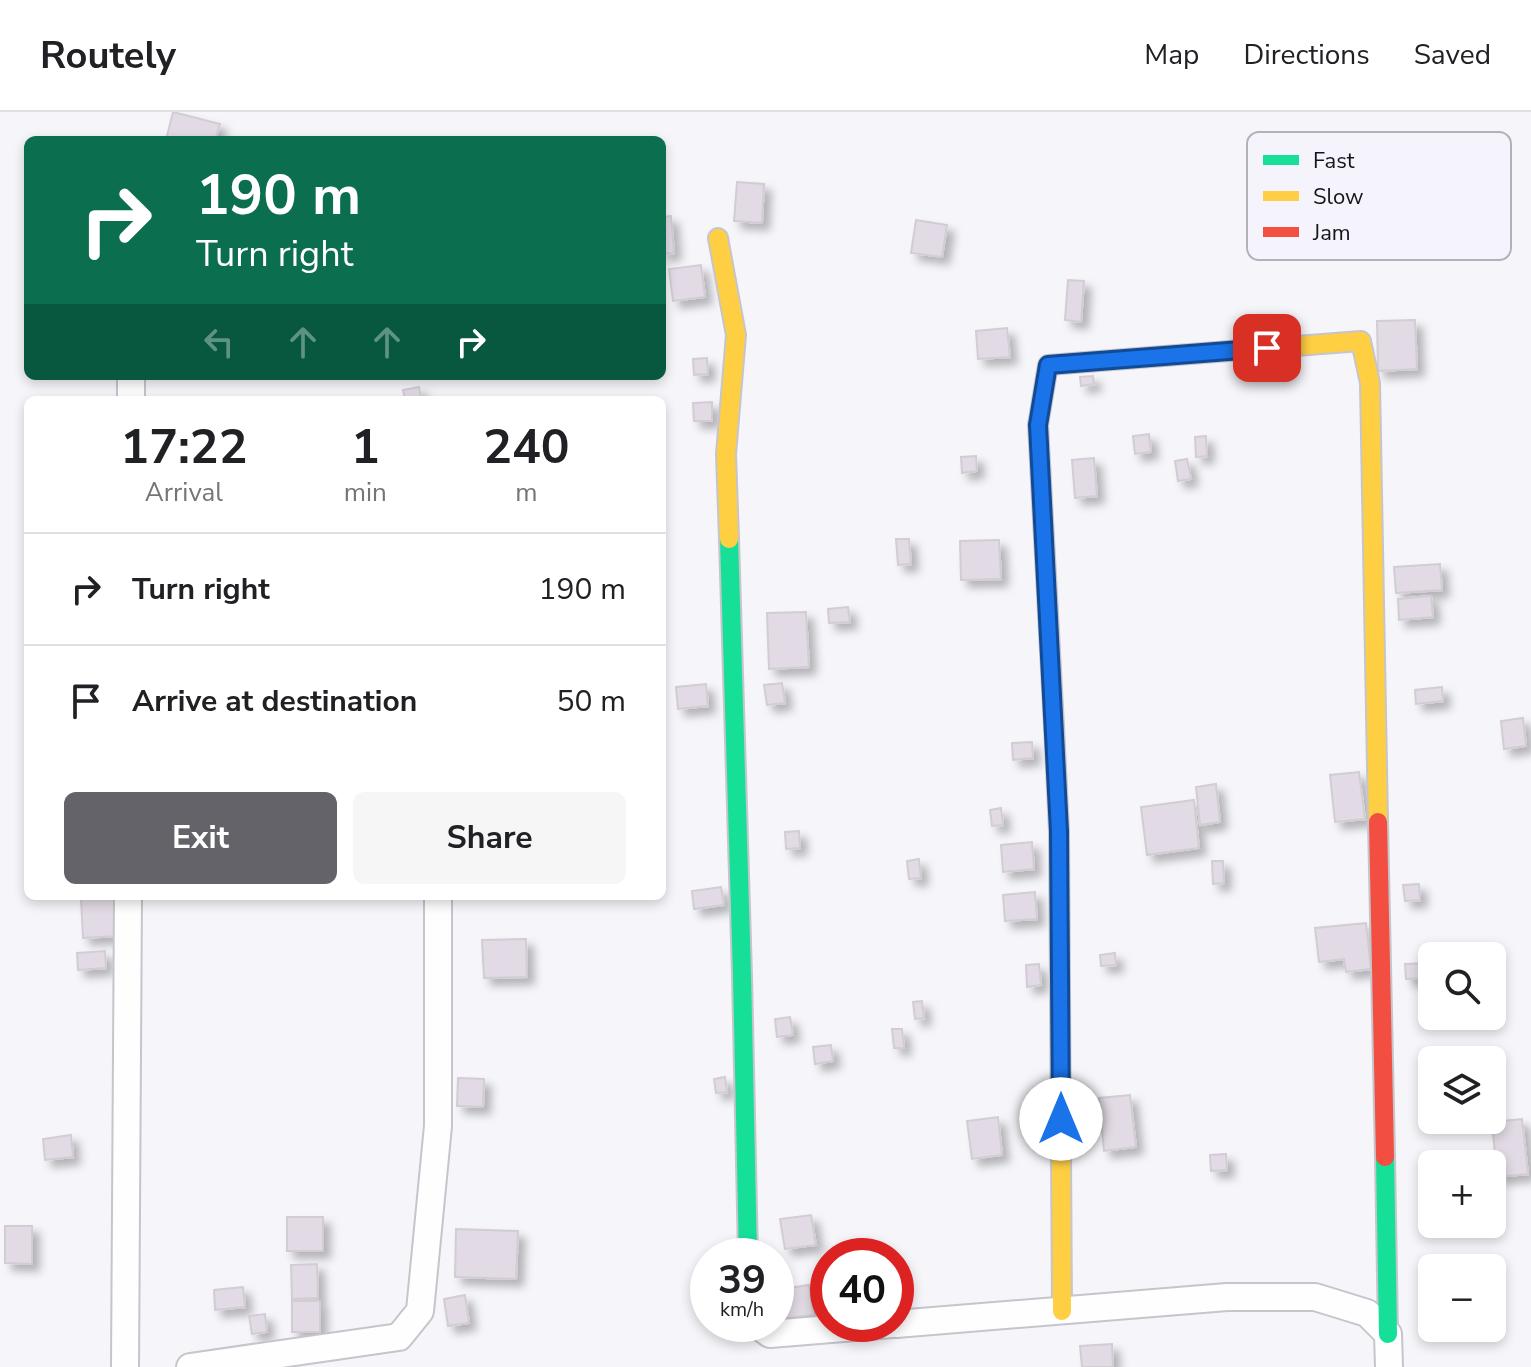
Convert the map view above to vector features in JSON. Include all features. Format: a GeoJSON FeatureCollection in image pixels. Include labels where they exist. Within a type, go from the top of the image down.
{"type":"FeatureCollection","features":[{"type":"Feature","properties":{"kind":"street"},"geometry":{"type":"LineString","coordinates":[[718,238],[736,335],[726,454],[748,1238]]}},
{"type":"Feature","properties":{"kind":"street"},"geometry":{"type":"LineString","coordinates":[[1062,1311],[1059,831],[1038,425],[1048,365],[1361,341],[1370,383],[1389,1367]]}},
{"type":"Feature","properties":{"kind":"street"},"geometry":{"type":"LineString","coordinates":[[125,1367],[128,900]]}},
{"type":"Feature","properties":{"kind":"street"},"geometry":{"type":"LineString","coordinates":[[190,1367],[399,1337],[420,1311],[438,1126],[438,900]]}},
{"type":"Feature","properties":{"kind":"street"},"geometry":{"type":"LineString","coordinates":[[914,1322],[1227,1297],[1315,1297],[1367,1313],[1388,1334]]}},
{"type":"Feature","properties":{"kind":"building"},"geometry":{"type":"Polygon","coordinates":[[[173,112],[220,124],[216,136],[167,136],[173,112]]]}},
{"type":"Feature","properties":{"kind":"building"},"geometry":{"type":"Polygon","coordinates":[[[737,182],[764,184],[762,223],[734,221],[737,182]]]}},
{"type":"Feature","properties":{"kind":"building"},"geometry":{"type":"Polygon","coordinates":[[[671,216],[674,253],[666,254],[666,217],[671,216]]]}},
{"type":"Feature","properties":{"kind":"building"},"geometry":{"type":"Polygon","coordinates":[[[916,220],[947,225],[942,257],[911,253],[916,220]]]}},
{"type":"Feature","properties":{"kind":"building"},"geometry":{"type":"Polygon","coordinates":[[[701,265],[705,297],[673,301],[669,269],[701,265]]]}},
{"type":"Feature","properties":{"kind":"building"},"geometry":{"type":"Polygon","coordinates":[[[1068,280],[1084,281],[1081,322],[1065,320],[1068,280]]]}},
{"type":"Feature","properties":{"kind":"building"},"geometry":{"type":"Polygon","coordinates":[[[1415,320],[1417,369],[1378,371],[1377,321],[1415,320]]]}},
{"type":"Feature","properties":{"kind":"building"},"geometry":{"type":"Polygon","coordinates":[[[1007,328],[1010,357],[978,359],[976,331],[1007,328]]]}},
{"type":"Feature","properties":{"kind":"building"},"geometry":{"type":"Polygon","coordinates":[[[707,358],[708,374],[694,375],[693,359],[707,358]]]}},
{"type":"Feature","properties":{"kind":"building"},"geometry":{"type":"Polygon","coordinates":[[[1093,376],[1094,384],[1081,386],[1080,377],[1093,376]]]}},
{"type":"Feature","properties":{"kind":"building"},"geometry":{"type":"Polygon","coordinates":[[[419,387],[420,396],[404,396],[403,390],[419,387]]]}},
{"type":"Feature","properties":{"kind":"building"},"geometry":{"type":"Polygon","coordinates":[[[712,402],[712,421],[694,421],[693,403],[712,402]]]}},
{"type":"Feature","properties":{"kind":"building"},"geometry":{"type":"Polygon","coordinates":[[[1149,434],[1151,452],[1135,454],[1133,436],[1149,434]]]}},
{"type":"Feature","properties":{"kind":"building"},"geometry":{"type":"Polygon","coordinates":[[[1206,436],[1207,456],[1196,457],[1195,437],[1206,436]]]}},
{"type":"Feature","properties":{"kind":"building"},"geometry":{"type":"Polygon","coordinates":[[[976,456],[977,471],[962,473],[961,457],[976,456]]]}},
{"type":"Feature","properties":{"kind":"building"},"geometry":{"type":"Polygon","coordinates":[[[1094,458],[1097,496],[1075,498],[1072,460],[1094,458]]]}},
{"type":"Feature","properties":{"kind":"building"},"geometry":{"type":"Polygon","coordinates":[[[1187,459],[1191,479],[1178,481],[1175,461],[1187,459]]]}},
{"type":"Feature","properties":{"kind":"building"},"geometry":{"type":"Polygon","coordinates":[[[896,539],[909,539],[911,564],[898,565],[896,539]]]}},
{"type":"Feature","properties":{"kind":"building"},"geometry":{"type":"Polygon","coordinates":[[[999,540],[1001,579],[961,580],[960,541],[999,540]]]}},
{"type":"Feature","properties":{"kind":"building"},"geometry":{"type":"Polygon","coordinates":[[[1440,564],[1442,590],[1396,593],[1394,567],[1440,564]]]}},
{"type":"Feature","properties":{"kind":"building"},"geometry":{"type":"Polygon","coordinates":[[[1431,596],[1433,617],[1399,620],[1398,599],[1431,596]]]}},
{"type":"Feature","properties":{"kind":"building"},"geometry":{"type":"Polygon","coordinates":[[[848,607],[850,622],[829,623],[828,609],[848,607]]]}},
{"type":"Feature","properties":{"kind":"building"},"geometry":{"type":"Polygon","coordinates":[[[806,612],[809,667],[769,669],[767,613],[806,612]]]}},
{"type":"Feature","properties":{"kind":"building"},"geometry":{"type":"Polygon","coordinates":[[[782,683],[785,703],[767,705],[764,685],[782,683]]]}},
{"type":"Feature","properties":{"kind":"building"},"geometry":{"type":"Polygon","coordinates":[[[706,684],[708,706],[678,709],[676,687],[706,684]]]}},
{"type":"Feature","properties":{"kind":"building"},"geometry":{"type":"Polygon","coordinates":[[[1442,687],[1443,701],[1416,704],[1415,690],[1442,687]]]}},
{"type":"Feature","properties":{"kind":"building"},"geometry":{"type":"Polygon","coordinates":[[[1523,718],[1526,746],[1504,749],[1501,721],[1523,718]]]}},
{"type":"Feature","properties":{"kind":"building"},"geometry":{"type":"Polygon","coordinates":[[[1032,742],[1033,758],[1013,760],[1012,743],[1032,742]]]}},
{"type":"Feature","properties":{"kind":"building"},"geometry":{"type":"Polygon","coordinates":[[[1359,772],[1365,819],[1335,822],[1330,775],[1359,772]]]}},
{"type":"Feature","properties":{"kind":"building"},"geometry":{"type":"Polygon","coordinates":[[[1216,784],[1220,822],[1200,825],[1196,787],[1216,784]]]}},
{"type":"Feature","properties":{"kind":"building"},"geometry":{"type":"Polygon","coordinates":[[[1194,800],[1199,848],[1147,855],[1141,807],[1194,800]]]}},
{"type":"Feature","properties":{"kind":"building"},"geometry":{"type":"Polygon","coordinates":[[[1001,808],[1003,825],[992,826],[990,810],[1001,808]]]}},
{"type":"Feature","properties":{"kind":"building"},"geometry":{"type":"Polygon","coordinates":[[[799,831],[800,848],[786,849],[785,832],[799,831]]]}},
{"type":"Feature","properties":{"kind":"building"},"geometry":{"type":"Polygon","coordinates":[[[1032,842],[1034,869],[1003,872],[1001,845],[1032,842]]]}},
{"type":"Feature","properties":{"kind":"building"},"geometry":{"type":"Polygon","coordinates":[[[919,859],[921,878],[909,879],[907,861],[919,859]]]}},
{"type":"Feature","properties":{"kind":"building"},"geometry":{"type":"Polygon","coordinates":[[[1212,861],[1223,861],[1224,883],[1213,884],[1212,861]]]}},
{"type":"Feature","properties":{"kind":"building"},"geometry":{"type":"Polygon","coordinates":[[[1419,884],[1420,900],[1405,901],[1403,885],[1419,884]]]}},
{"type":"Feature","properties":{"kind":"building"},"geometry":{"type":"Polygon","coordinates":[[[721,887],[724,905],[694,909],[692,891],[721,887]]]}},
{"type":"Feature","properties":{"kind":"building"},"geometry":{"type":"Polygon","coordinates":[[[1035,892],[1037,919],[1005,921],[1003,895],[1035,892]]]}},
{"type":"Feature","properties":{"kind":"building"},"geometry":{"type":"Polygon","coordinates":[[[81,900],[116,900],[118,936],[83,938],[81,900]]]}},
{"type":"Feature","properties":{"kind":"building"},"geometry":{"type":"Polygon","coordinates":[[[1366,923],[1371,969],[1346,972],[1344,959],[1319,962],[1315,928],[1366,923]]]}},
{"type":"Feature","properties":{"kind":"building"},"geometry":{"type":"Polygon","coordinates":[[[526,939],[527,977],[484,978],[482,940],[526,939]]]}},
{"type":"Feature","properties":{"kind":"building"},"geometry":{"type":"Polygon","coordinates":[[[105,951],[106,968],[78,970],[77,953],[105,951]]]}},
{"type":"Feature","properties":{"kind":"building"},"geometry":{"type":"Polygon","coordinates":[[[1115,953],[1116,965],[1101,966],[1100,955],[1115,953]]]}},
{"type":"Feature","properties":{"kind":"building"},"geometry":{"type":"Polygon","coordinates":[[[1418,963],[1418,978],[1406,979],[1405,964],[1418,963]]]}},
{"type":"Feature","properties":{"kind":"building"},"geometry":{"type":"Polygon","coordinates":[[[1039,964],[1041,985],[1027,987],[1026,965],[1039,964]]]}},
{"type":"Feature","properties":{"kind":"building"},"geometry":{"type":"Polygon","coordinates":[[[922,1001],[924,1018],[915,1019],[913,1002],[922,1001]]]}},
{"type":"Feature","properties":{"kind":"building"},"geometry":{"type":"Polygon","coordinates":[[[790,1017],[793,1035],[777,1037],[775,1019],[790,1017]]]}},
{"type":"Feature","properties":{"kind":"building"},"geometry":{"type":"Polygon","coordinates":[[[892,1029],[902,1029],[904,1048],[894,1048],[892,1029]]]}},
{"type":"Feature","properties":{"kind":"building"},"geometry":{"type":"Polygon","coordinates":[[[831,1045],[833,1061],[815,1064],[813,1047],[831,1045]]]}},
{"type":"Feature","properties":{"kind":"building"},"geometry":{"type":"Polygon","coordinates":[[[725,1077],[727,1092],[716,1093],[714,1079],[725,1077]]]}},
{"type":"Feature","properties":{"kind":"building"},"geometry":{"type":"Polygon","coordinates":[[[458,1078],[484,1079],[483,1107],[457,1106],[458,1078]]]}},
{"type":"Feature","properties":{"kind":"building"},"geometry":{"type":"Polygon","coordinates":[[[1130,1095],[1136,1147],[1104,1151],[1099,1098],[1130,1095]]]}},
{"type":"Feature","properties":{"kind":"building"},"geometry":{"type":"Polygon","coordinates":[[[998,1117],[1002,1155],[972,1159],[967,1121],[998,1117]]]}},
{"type":"Feature","properties":{"kind":"building"},"geometry":{"type":"Polygon","coordinates":[[[1522,1119],[1528,1174],[1506,1176],[1506,1150],[1495,1150],[1493,1134],[1506,1134],[1506,1121],[1522,1119]]]}},
{"type":"Feature","properties":{"kind":"building"},"geometry":{"type":"Polygon","coordinates":[[[71,1135],[73,1157],[45,1160],[43,1139],[71,1135]]]}},
{"type":"Feature","properties":{"kind":"building"},"geometry":{"type":"Polygon","coordinates":[[[1226,1154],[1227,1170],[1211,1171],[1210,1155],[1226,1154]]]}},
{"type":"Feature","properties":{"kind":"building"},"geometry":{"type":"Polygon","coordinates":[[[811,1215],[815,1238],[810,1238],[810,1246],[794,1248],[794,1238],[783,1238],[780,1219],[811,1215]]]}},
{"type":"Feature","properties":{"kind":"building"},"geometry":{"type":"Polygon","coordinates":[[[287,1217],[323,1217],[323,1251],[287,1251],[287,1217]]]}},
{"type":"Feature","properties":{"kind":"building"},"geometry":{"type":"Polygon","coordinates":[[[5,1226],[32,1226],[32,1264],[5,1263],[5,1226]]]}},
{"type":"Feature","properties":{"kind":"building"},"geometry":{"type":"Polygon","coordinates":[[[456,1229],[518,1231],[516,1279],[455,1277],[456,1229]]]}},
{"type":"Feature","properties":{"kind":"building"},"geometry":{"type":"Polygon","coordinates":[[[317,1264],[318,1298],[292,1299],[291,1265],[317,1264]]]}},
{"type":"Feature","properties":{"kind":"building"},"geometry":{"type":"Polygon","coordinates":[[[809,1285],[810,1315],[794,1317],[794,1287],[809,1285]]]}},
{"type":"Feature","properties":{"kind":"building"},"geometry":{"type":"Polygon","coordinates":[[[243,1287],[245,1307],[215,1310],[214,1290],[243,1287]]]}},
{"type":"Feature","properties":{"kind":"building"},"geometry":{"type":"Polygon","coordinates":[[[465,1295],[469,1323],[448,1326],[444,1299],[465,1295]]]}},
{"type":"Feature","properties":{"kind":"building"},"geometry":{"type":"Polygon","coordinates":[[[292,1301],[320,1301],[320,1332],[292,1332],[292,1301]]]}},
{"type":"Feature","properties":{"kind":"building"},"geometry":{"type":"Polygon","coordinates":[[[265,1314],[267,1332],[252,1334],[249,1316],[265,1314]]]}},
{"type":"Feature","properties":{"kind":"building"},"geometry":{"type":"Polygon","coordinates":[[[1112,1344],[1113,1367],[1082,1367],[1080,1346],[1112,1344]]]}},
{"type":"Feature","properties":{"kind":"traffic: fast"},"geometry":{"type":"LineString","coordinates":[[729,539],[748,1238]]}},
{"type":"Feature","properties":{"kind":"traffic: fast"},"geometry":{"type":"LineString","coordinates":[[1385,1157],[1388,1334]]}},
{"type":"Feature","properties":{"kind":"traffic: slow"},"geometry":{"type":"LineString","coordinates":[[718,238],[736,335],[726,454],[729,539]]}},
{"type":"Feature","properties":{"kind":"traffic: slow"},"geometry":{"type":"LineString","coordinates":[[1164,356],[1361,341],[1370,383],[1378,822]]}},
{"type":"Feature","properties":{"kind":"traffic: slow"},"geometry":{"type":"LineString","coordinates":[[1054,726],[1059,831],[1062,1311]]}},
{"type":"Feature","properties":{"kind":"traffic: jam"},"geometry":{"type":"LineString","coordinates":[[1054,726],[1038,425],[1048,365],[1164,356]]}},
{"type":"Feature","properties":{"kind":"traffic: jam"},"geometry":{"type":"LineString","coordinates":[[1378,822],[1385,1157]]}},
{"type":"Feature","properties":{"kind":"route"},"geometry":{"type":"LineString","coordinates":[[1061,1119],[1059,831],[1038,425],[1048,365],[1267,348]]}}]}
